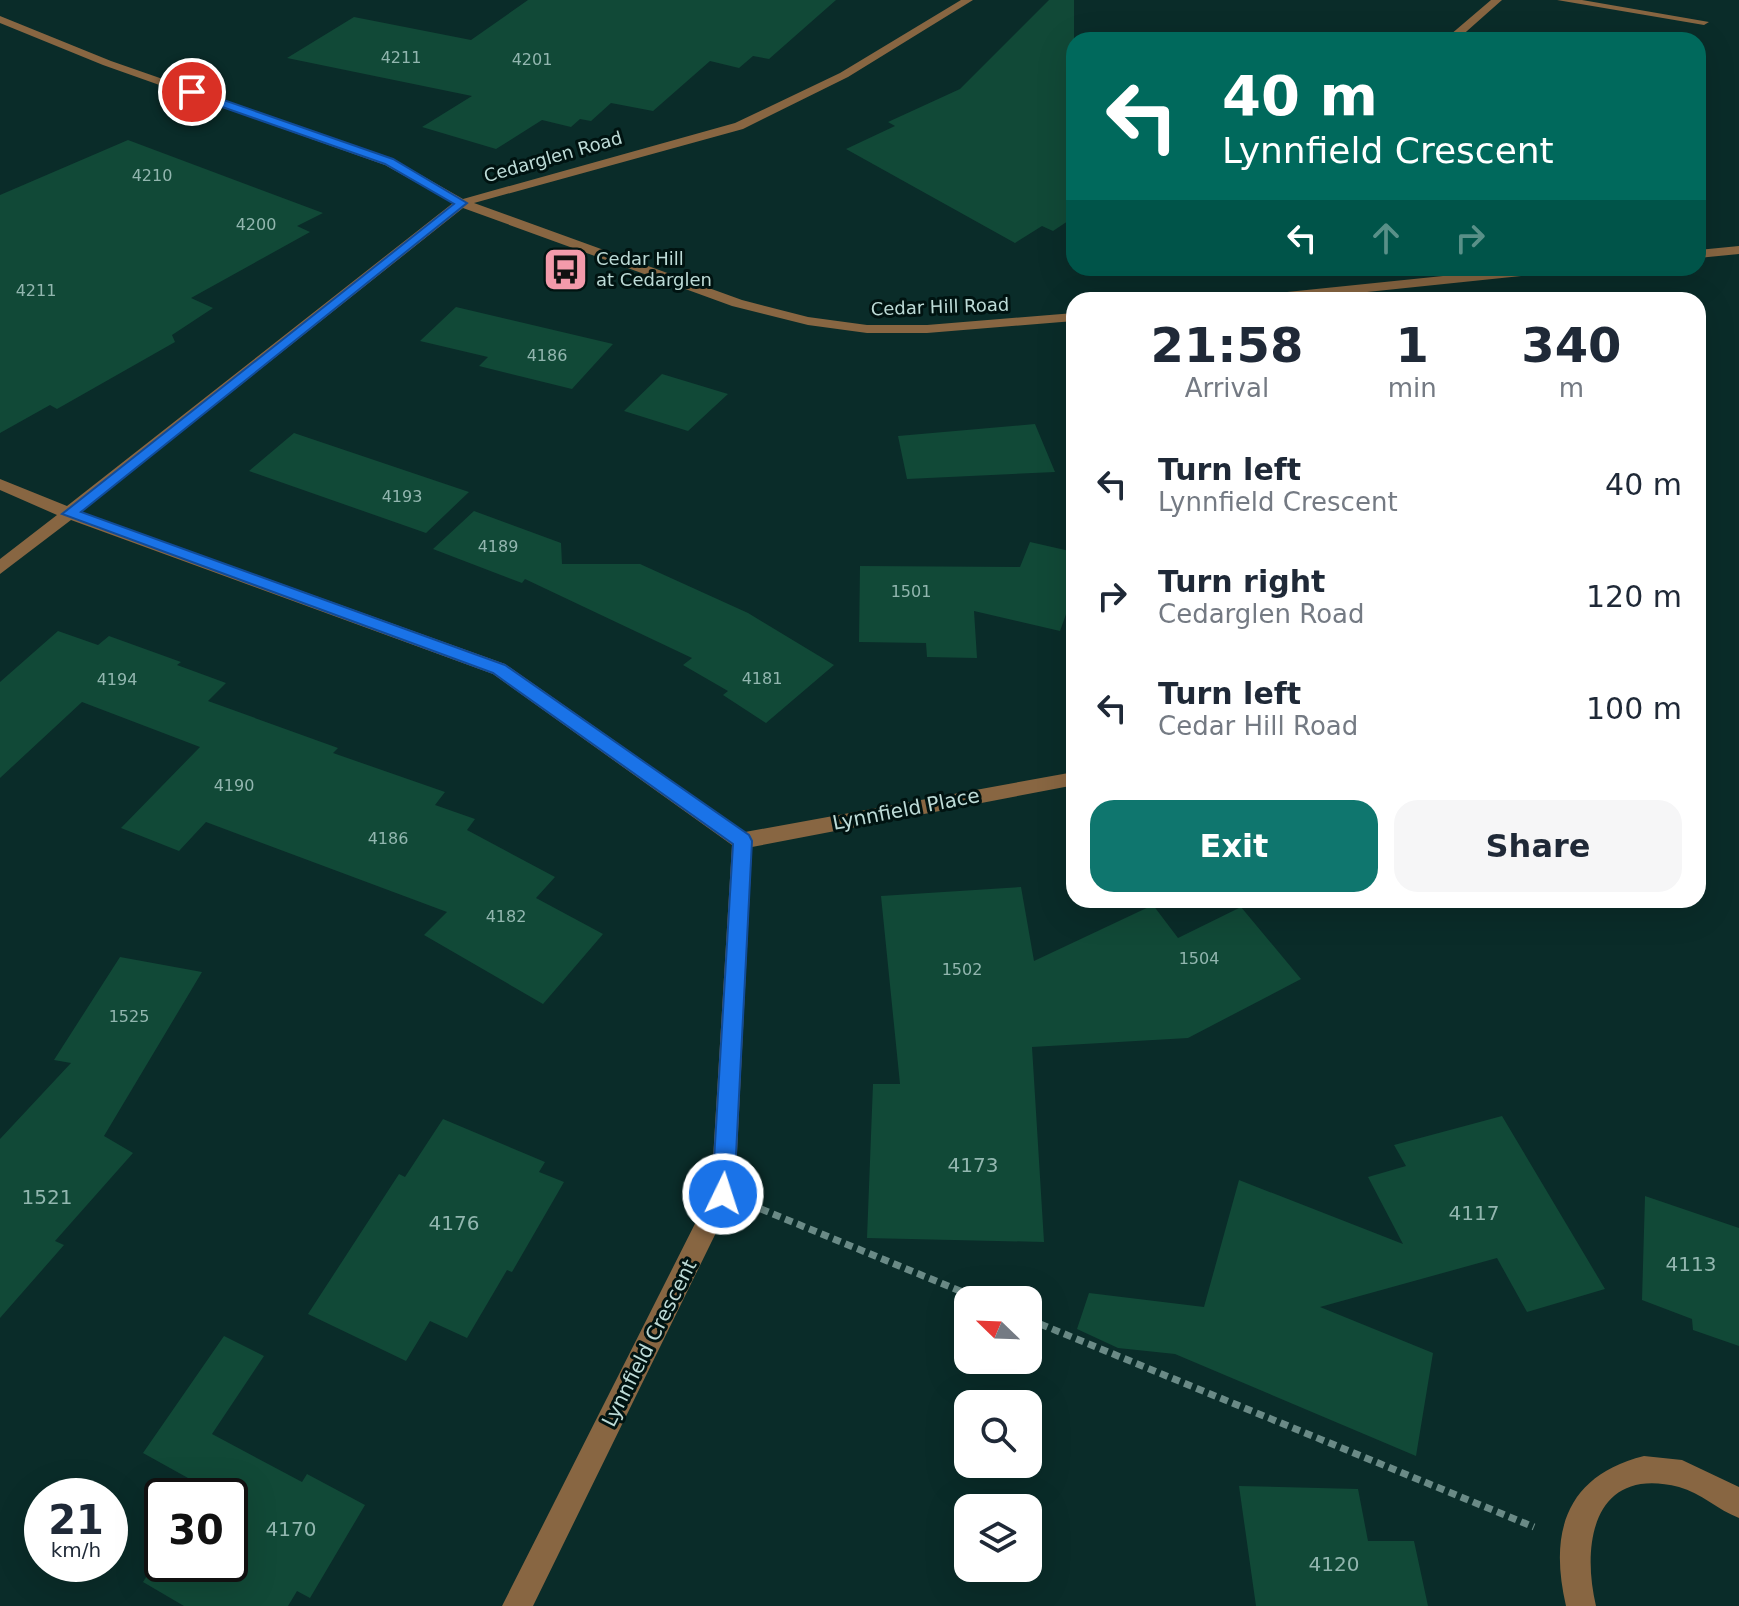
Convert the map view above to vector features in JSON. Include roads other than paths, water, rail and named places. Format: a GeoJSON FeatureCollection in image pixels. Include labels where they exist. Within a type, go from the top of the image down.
{"type":"FeatureCollection","features":[{"type":"Feature","properties":{"kind":"street","name":"Cedarglen Road"},"geometry":{"type":"LineString","coordinates":[[0,568],[461,203],[739,126],[844,75],[968,0]]}},
{"type":"Feature","properties":{"kind":"street"},"geometry":{"type":"LineString","coordinates":[[1460,32],[1497,0]]}},
{"type":"Feature","properties":{"kind":"street"},"geometry":{"type":"LineString","coordinates":[[1562,0],[1704,22]]}},
{"type":"Feature","properties":{"kind":"street","name":"Cedar Hill Road"},"geometry":{"type":"LineString","coordinates":[[0,19],[107,63],[389,162],[461,203],[737,303],[808,321],[867,329],[927,329],[1066,318]]}},
{"type":"Feature","properties":{"kind":"street"},"geometry":{"type":"LineString","coordinates":[[1706,253],[1739,250]]}},
{"type":"Feature","properties":{"kind":"street"},"geometry":{"type":"LineString","coordinates":[[1327,292],[1483,276]]}},
{"type":"Feature","properties":{"kind":"street"},"geometry":{"type":"LineString","coordinates":[[0,484],[70,514],[499,669],[742,841]]}},
{"type":"Feature","properties":{"kind":"street","name":"Lynnfield Place"},"geometry":{"type":"LineString","coordinates":[[742,841],[1066,779]]}},
{"type":"Feature","properties":{"kind":"street","name":"Lynnfield Crescent"},"geometry":{"type":"LineString","coordinates":[[517,1606],[723,1194],[742,841]]}},
{"type":"Feature","properties":{"kind":"street"},"geometry":{"type":"LineString","coordinates":[[1581,1606],[1574,1586],[1573,1543],[1583,1508],[1605,1484],[1635,1471],[1672,1472],[1709,1484],[1739,1504]]}},
{"type":"Feature","properties":{"kind":"place","name":"Cedar Hill at Cedarglen"},"geometry":{"type":"Point","coordinates":[565,269]}}]}
